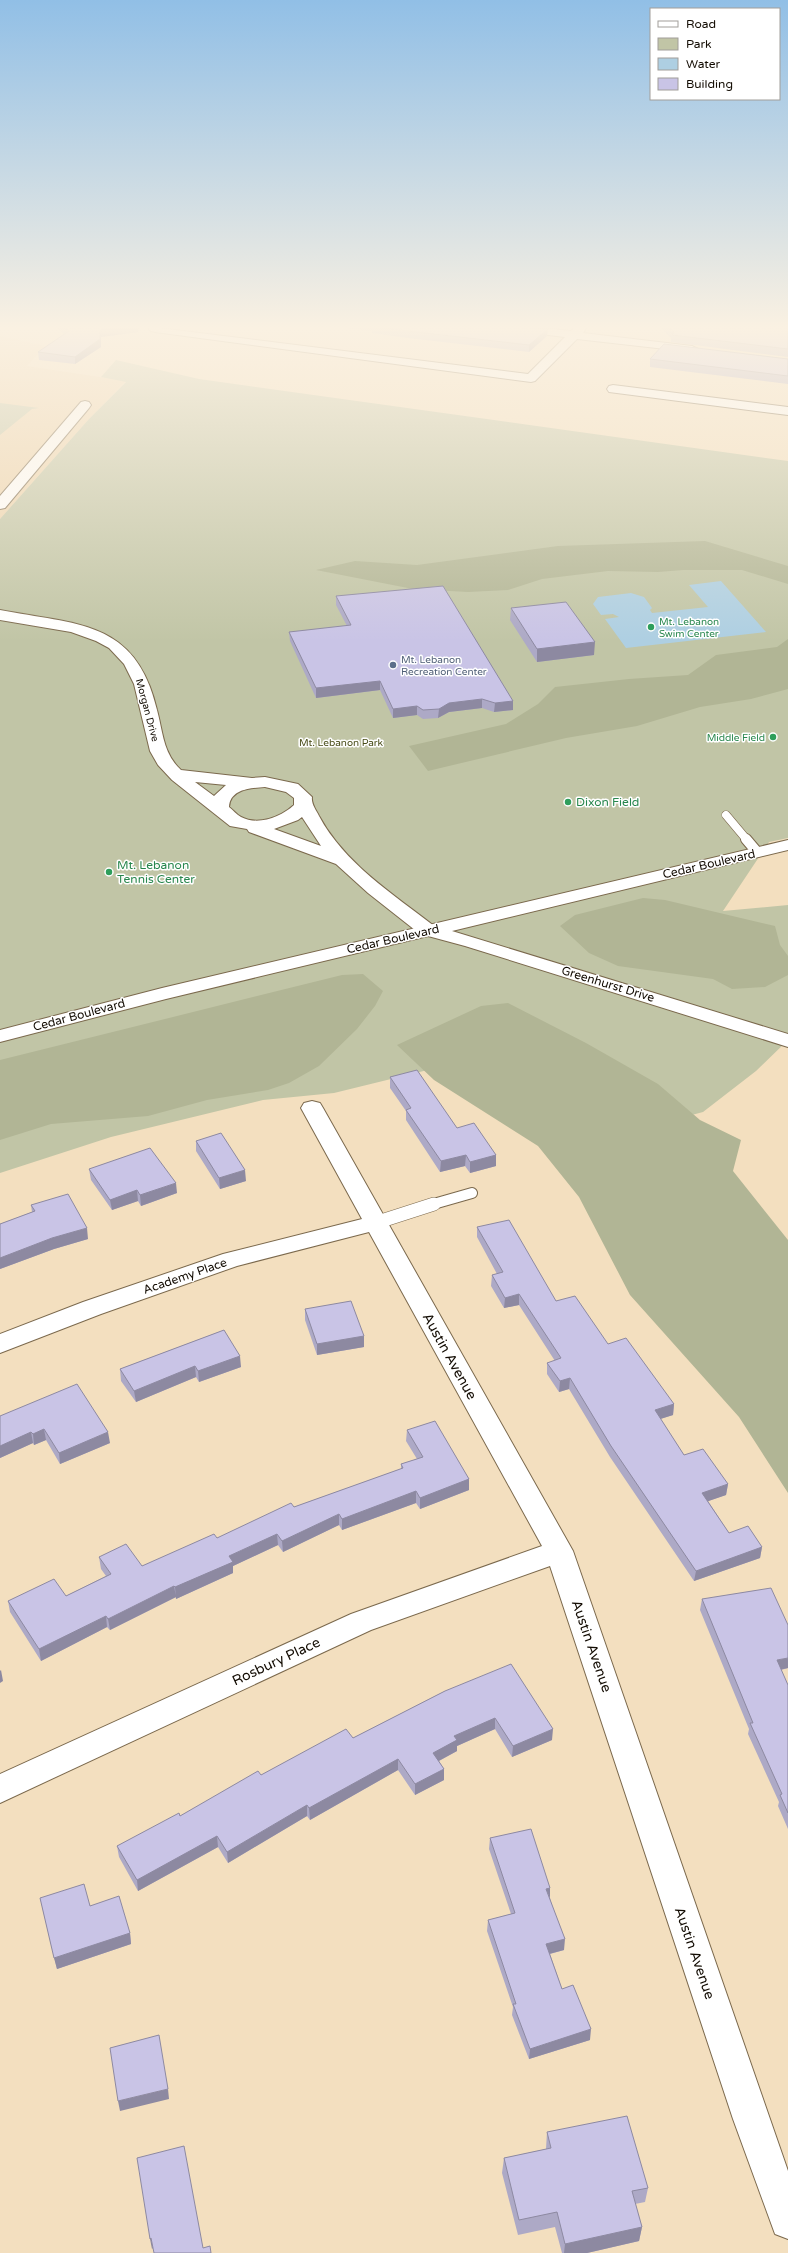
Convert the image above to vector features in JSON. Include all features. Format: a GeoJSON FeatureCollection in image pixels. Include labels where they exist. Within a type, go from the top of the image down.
{"type":"FeatureCollection","features":[{"type":"Feature","properties":{"kind":"street"},"geometry":{"type":"LineString","coordinates":[[0,504],[62,432]]}},
{"type":"Feature","properties":{"kind":"street","name":"Morgan Drive"},"geometry":{"type":"LineString","coordinates":[[0,615],[70,628],[97,637],[114,645],[128,658],[138,674],[146,696],[159,754],[166,765],[220,809],[224,815],[242,823]]}},
{"type":"Feature","properties":{"kind":"street"},"geometry":{"type":"LineString","coordinates":[[177,775],[252,783],[278,783],[289,786],[303,797],[309,816],[340,859],[427,930]]}},
{"type":"Feature","properties":{"kind":"street"},"geometry":{"type":"LineString","coordinates":[[220,809],[219,802],[226,793],[239,785],[252,783]]}},
{"type":"Feature","properties":{"kind":"street"},"geometry":{"type":"LineString","coordinates":[[242,823],[270,824],[283,822],[297,814],[304,804]]}},
{"type":"Feature","properties":{"kind":"street"},"geometry":{"type":"LineString","coordinates":[[242,823],[340,859]]}},
{"type":"Feature","properties":{"kind":"street","name":"Cedar Boulevard"},"geometry":{"type":"LineString","coordinates":[[0,1036],[162,994],[788,845]]}},
{"type":"Feature","properties":{"kind":"street","name":"Greenhurst Drive"},"geometry":{"type":"LineString","coordinates":[[427,930],[472,942],[786,1040]]}},
{"type":"Feature","properties":{"kind":"street","name":"Austin Avenue"},"geometry":{"type":"LineString","coordinates":[[312,1108],[559,1551],[749,2112],[788,2221]]}},
{"type":"Feature","properties":{"kind":"street","name":"Academy Place"},"geometry":{"type":"LineString","coordinates":[[0,1344],[92,1308],[231,1260],[375,1223]]}},
{"type":"Feature","properties":{"kind":"street","name":"Rosbury Place"},"geometry":{"type":"LineString","coordinates":[[0,1789],[361,1622],[559,1551]]}},
{"type":"Feature","properties":{"kind":"lane"},"geometry":{"type":"LineString","coordinates":[[726,815],[757,852]]}},
{"type":"Feature","properties":{"kind":"lane"},"geometry":{"type":"LineString","coordinates":[[375,1223],[407,1211],[472,1193]]}},
{"type":"Feature","properties":{"kind":"shaded area"},"geometry":{"type":"Polygon","coordinates":[[[0,432],[77,432],[0,519],[0,432]]]}},
{"type":"Feature","properties":{"kind":"green space","name":"Mt. Lebanon Park"},"geometry":{"type":"Polygon","coordinates":[[[77,432],[581,432],[788,461],[788,838],[769,842],[723,911],[788,905],[788,1040],[756,1071],[703,1112],[572,1147],[497,1053],[334,1093],[263,1100],[111,1137],[0,1173],[0,519],[77,432]]]}},
{"type":"Feature","properties":{"kind":"green space"},"geometry":{"type":"Polygon","coordinates":[[[705,541],[788,566],[788,584],[742,570],[683,570],[658,572],[608,571],[542,579],[508,590],[468,592],[413,589],[316,570],[355,561],[417,565],[558,546],[705,541]]]}},
{"type":"Feature","properties":{"kind":"green space"},"geometry":{"type":"Polygon","coordinates":[[[788,639],[788,689],[751,699],[700,707],[637,726],[566,738],[428,771],[409,746],[506,724],[538,704],[555,687],[629,679],[688,675],[716,655],[777,647],[788,639]]]}},
{"type":"Feature","properties":{"kind":"green space"},"geometry":{"type":"Polygon","coordinates":[[[643,898],[665,900],[775,926],[780,945],[788,956],[788,975],[765,987],[732,989],[713,979],[618,966],[589,953],[560,926],[575,915],[643,898]]]}},
{"type":"Feature","properties":{"kind":"green space"},"geometry":{"type":"Polygon","coordinates":[[[363,974],[383,991],[375,1006],[357,1029],[319,1066],[289,1083],[268,1090],[207,1100],[148,1116],[51,1124],[0,1140],[0,1060],[342,975],[363,974]]]}},
{"type":"Feature","properties":{"kind":"green space"},"geometry":{"type":"Polygon","coordinates":[[[508,1003],[586,1043],[658,1084],[700,1120],[741,1140],[733,1171],[788,1240],[788,1493],[739,1417],[630,1295],[579,1197],[538,1146],[434,1080],[397,1045],[481,1006],[508,1003]]]}},
{"type":"Feature","properties":{"kind":"water"},"geometry":{"type":"Polygon","coordinates":[[[721,581],[766,632],[626,648],[605,619],[619,617],[613,614],[601,615],[593,604],[598,597],[631,593],[644,597],[652,608],[650,610],[652,613],[708,607],[689,585],[721,581]]]}},
{"type":"Feature","properties":{"kind":"building","name":"Mt. Lebanon Recreation Center"},"geometry":{"type":"Polygon","coordinates":[[[443,586],[513,701],[495,703],[482,699],[449,703],[439,709],[423,710],[417,706],[393,709],[380,681],[316,688],[289,632],[351,625],[336,596],[443,586]]]}},
{"type":"Feature","properties":{"kind":"building"},"geometry":{"type":"Polygon","coordinates":[[[566,602],[595,642],[537,649],[511,608],[566,602]]]}},
{"type":"Feature","properties":{"kind":"building"},"geometry":{"type":"Polygon","coordinates":[[[417,1070],[457,1128],[474,1123],[496,1155],[470,1162],[466,1155],[441,1161],[406,1110],[411,1108],[390,1077],[417,1070]]]}},
{"type":"Feature","properties":{"kind":"building"},"geometry":{"type":"Polygon","coordinates":[[[221,1133],[245,1170],[219,1178],[196,1141],[221,1133]]]}},
{"type":"Feature","properties":{"kind":"building"},"geometry":{"type":"Polygon","coordinates":[[[150,1148],[176,1183],[140,1195],[137,1190],[110,1200],[89,1169],[150,1148]]]}},
{"type":"Feature","properties":{"kind":"building"},"geometry":{"type":"Polygon","coordinates":[[[68,1194],[87,1228],[52,1238],[0,1258],[0,1224],[35,1211],[31,1205],[68,1194]]]}},
{"type":"Feature","properties":{"kind":"building"},"geometry":{"type":"Polygon","coordinates":[[[509,1220],[556,1301],[575,1296],[608,1344],[626,1338],[674,1404],[655,1410],[684,1455],[703,1449],[728,1484],[702,1493],[729,1533],[748,1526],[762,1547],[696,1571],[611,1446],[570,1378],[560,1381],[547,1363],[561,1358],[519,1294],[505,1298],[492,1275],[503,1272],[477,1227],[509,1220]]]}},
{"type":"Feature","properties":{"kind":"building"},"geometry":{"type":"Polygon","coordinates":[[[351,1301],[364,1336],[317,1344],[305,1309],[351,1301]]]}},
{"type":"Feature","properties":{"kind":"building"},"geometry":{"type":"Polygon","coordinates":[[[224,1330],[240,1356],[198,1371],[195,1366],[134,1391],[120,1369],[224,1330]]]}},
{"type":"Feature","properties":{"kind":"building"},"geometry":{"type":"Polygon","coordinates":[[[77,1384],[108,1432],[59,1453],[44,1429],[33,1434],[31,1432],[0,1446],[0,1416],[77,1384]]]}},
{"type":"Feature","properties":{"kind":"building"},"geometry":{"type":"Polygon","coordinates":[[[435,1421],[469,1479],[420,1498],[416,1491],[342,1519],[339,1514],[282,1541],[277,1534],[229,1556],[233,1562],[175,1587],[174,1586],[108,1619],[106,1616],[39,1649],[8,1601],[54,1579],[66,1596],[111,1574],[99,1557],[126,1544],[142,1566],[214,1534],[217,1538],[291,1503],[294,1507],[403,1468],[401,1464],[423,1457],[407,1430],[435,1421]]]}},
{"type":"Feature","properties":{"kind":"building"},"geometry":{"type":"Polygon","coordinates":[[[771,1588],[788,1625],[788,1658],[777,1660],[788,1685],[788,1813],[780,1795],[782,1794],[750,1723],[753,1723],[702,1599],[771,1588]]]}},
{"type":"Feature","properties":{"kind":"building"},"geometry":{"type":"Polygon","coordinates":[[[511,1664],[553,1729],[513,1746],[495,1718],[454,1736],[457,1740],[433,1753],[444,1769],[415,1784],[398,1759],[309,1808],[307,1805],[227,1852],[217,1836],[137,1880],[117,1846],[179,1813],[180,1816],[258,1771],[261,1775],[346,1729],[353,1738],[445,1691],[511,1664]]]}},
{"type":"Feature","properties":{"kind":"building"},"geometry":{"type":"Polygon","coordinates":[[[531,1829],[550,1888],[546,1889],[565,1939],[546,1944],[562,1989],[573,1985],[591,2029],[530,2049],[513,2004],[516,2004],[488,1920],[515,1913],[490,1838],[531,1829]]]}},
{"type":"Feature","properties":{"kind":"building"},"geometry":{"type":"Polygon","coordinates":[[[84,1884],[90,1906],[119,1896],[130,1933],[54,1958],[40,1898],[84,1884]]]}},
{"type":"Feature","properties":{"kind":"building"},"geometry":{"type":"Polygon","coordinates":[[[159,2035],[168,2089],[118,2101],[110,2048],[159,2035]]]}},
{"type":"Feature","properties":{"kind":"building"},"geometry":{"type":"Polygon","coordinates":[[[627,2116],[648,2188],[632,2191],[642,2227],[565,2244],[557,2212],[519,2220],[504,2158],[551,2148],[547,2132],[627,2116]]]}},
{"type":"Feature","properties":{"kind":"building"},"geometry":{"type":"Polygon","coordinates":[[[184,2146],[203,2248],[210,2246],[211,2253],[154,2253],[151,2238],[150,2239],[137,2158],[184,2146]]]}},
{"type":"Feature","properties":{"kind":"place","name":"Mt. Lebanon Swim Center"},"geometry":{"type":"Point","coordinates":[651,627]}},
{"type":"Feature","properties":{"kind":"place","name":"Mt. Lebanon Recreation Center"},"geometry":{"type":"Point","coordinates":[393,665]}},
{"type":"Feature","properties":{"kind":"place","name":"Middle Field"},"geometry":{"type":"Point","coordinates":[773,737]}},
{"type":"Feature","properties":{"kind":"place","name":"Dixon Field"},"geometry":{"type":"Point","coordinates":[568,802]}},
{"type":"Feature","properties":{"kind":"place","name":"Mt. Lebanon Tennis Center"},"geometry":{"type":"Point","coordinates":[109,872]}}]}
